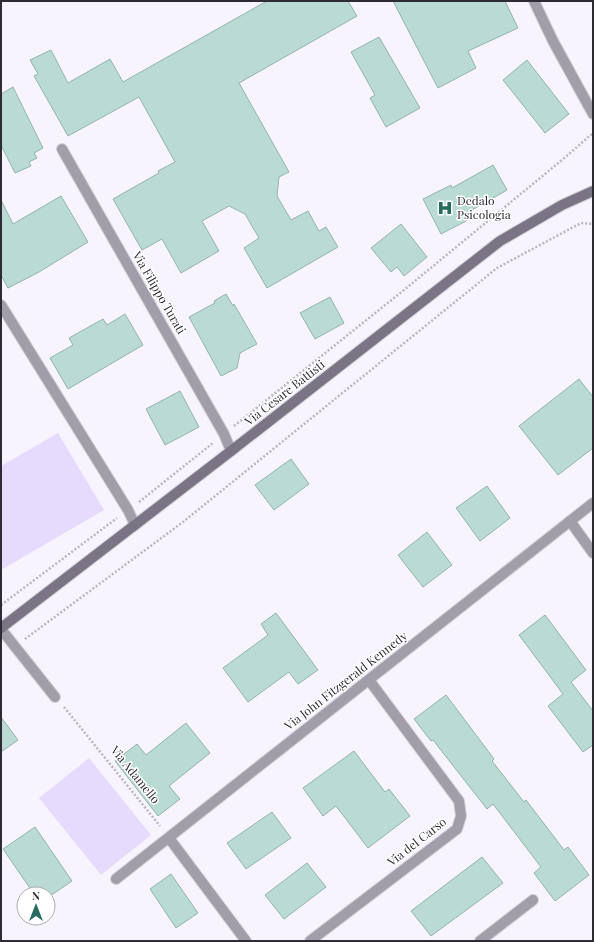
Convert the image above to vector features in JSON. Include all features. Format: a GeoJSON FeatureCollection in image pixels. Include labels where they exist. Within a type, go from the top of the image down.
{"type":"FeatureCollection","features":[{"type":"Feature","properties":{"kind":"street"},"geometry":{"type":"LineString","coordinates":[[534,1],[553,41],[593,114]]}},
{"type":"Feature","properties":{"kind":"street","name":"Via Filippo Turati"},"geometry":{"type":"LineString","coordinates":[[62,150],[224,434],[231,451]]}},
{"type":"Feature","properties":{"kind":"street","name":"Via Cesare Battisti"},"geometry":{"type":"LineString","coordinates":[[1,629],[500,241],[562,206],[593,191]]}},
{"type":"Feature","properties":{"kind":"street"},"geometry":{"type":"LineString","coordinates":[[1,305],[128,510],[135,525]]}},
{"type":"Feature","properties":{"kind":"street","name":"Via John Fitzgerald Kennedy"},"geometry":{"type":"LineString","coordinates":[[116,880],[593,503]]}},
{"type":"Feature","properties":{"kind":"street"},"geometry":{"type":"LineString","coordinates":[[570,521],[593,553]]}},
{"type":"Feature","properties":{"kind":"street"},"geometry":{"type":"LineString","coordinates":[[1,629],[14,647],[56,697]]}},
{"type":"Feature","properties":{"kind":"street","name":"Via del Carso"},"geometry":{"type":"LineString","coordinates":[[310,941],[457,829],[461,816],[459,801],[369,680]]}},
{"type":"Feature","properties":{"kind":"street"},"geometry":{"type":"LineString","coordinates":[[169,838],[246,941]]}},
{"type":"Feature","properties":{"kind":"street"},"geometry":{"type":"LineString","coordinates":[[480,941],[533,900]]}},
{"type":"Feature","properties":{"kind":"path"},"geometry":{"type":"LineString","coordinates":[[1,605],[128,510],[398,295],[556,165],[593,132]]}},
{"type":"Feature","properties":{"kind":"path"},"geometry":{"type":"LineString","coordinates":[[14,647],[183,522],[497,268],[581,223],[593,224]]}},
{"type":"Feature","properties":{"kind":"path","name":"Via Adamello"},"geometry":{"type":"LineString","coordinates":[[56,697],[169,838]]}},
{"type":"Feature","properties":{"kind":"shaded area"},"geometry":{"type":"Polygon","coordinates":[[[58,433],[104,510],[1,570],[1,466],[58,433]]]}},
{"type":"Feature","properties":{"kind":"shaded area"},"geometry":{"type":"Polygon","coordinates":[[[89,758],[151,835],[101,875],[39,798],[89,758]]]}},
{"type":"Feature","properties":{"kind":"building"},"geometry":{"type":"Polygon","coordinates":[[[267,1],[348,1],[357,16],[239,83],[289,172],[279,177],[277,196],[291,220],[308,211],[319,231],[326,227],[338,247],[267,288],[244,248],[259,238],[245,214],[229,206],[202,221],[219,251],[181,273],[162,239],[142,250],[113,199],[159,173],[158,171],[175,162],[139,97],[68,136],[34,76],[38,74],[30,60],[51,50],[68,83],[110,59],[123,82],[267,1]]]}},
{"type":"Feature","properties":{"kind":"building"},"geometry":{"type":"Polygon","coordinates":[[[393,1],[505,1],[518,28],[468,51],[476,68],[438,88],[393,1]]]}},
{"type":"Feature","properties":{"kind":"building"},"geometry":{"type":"Polygon","coordinates":[[[379,37],[420,108],[386,127],[370,98],[375,95],[351,52],[379,37]]]}},
{"type":"Feature","properties":{"kind":"building"},"geometry":{"type":"Polygon","coordinates":[[[527,60],[569,114],[545,133],[503,80],[527,60]]]}},
{"type":"Feature","properties":{"kind":"building"},"geometry":{"type":"Polygon","coordinates":[[[13,87],[43,148],[34,153],[37,158],[29,162],[31,166],[15,173],[1,145],[1,94],[13,87]]]}},
{"type":"Feature","properties":{"kind":"building"},"geometry":{"type":"Polygon","coordinates":[[[493,165],[507,190],[465,214],[468,220],[441,234],[423,199],[451,185],[452,188],[493,165]]]}},
{"type":"Feature","properties":{"kind":"building"},"geometry":{"type":"Polygon","coordinates":[[[61,196],[88,242],[39,272],[8,288],[1,275],[1,200],[13,224],[61,196]]]}},
{"type":"Feature","properties":{"kind":"building"},"geometry":{"type":"Polygon","coordinates":[[[401,224],[427,257],[404,276],[397,267],[391,272],[371,248],[401,224]]]}},
{"type":"Feature","properties":{"kind":"building"},"geometry":{"type":"Polygon","coordinates":[[[226,294],[233,306],[234,304],[257,344],[240,353],[237,368],[221,376],[189,317],[215,303],[214,301],[226,294]]]}},
{"type":"Feature","properties":{"kind":"building"},"geometry":{"type":"Polygon","coordinates":[[[330,297],[344,323],[315,339],[300,313],[330,297]]]}},
{"type":"Feature","properties":{"kind":"building"},"geometry":{"type":"Polygon","coordinates":[[[125,314],[143,345],[68,389],[50,358],[73,345],[69,338],[103,319],[107,325],[125,314]]]}},
{"type":"Feature","properties":{"kind":"building"},"geometry":{"type":"Polygon","coordinates":[[[579,379],[593,397],[593,448],[558,475],[519,426],[579,379]]]}},
{"type":"Feature","properties":{"kind":"building"},"geometry":{"type":"Polygon","coordinates":[[[180,391],[199,427],[165,445],[146,409],[180,391]]]}},
{"type":"Feature","properties":{"kind":"building"},"geometry":{"type":"Polygon","coordinates":[[[291,459],[309,484],[274,510],[255,485],[291,459]]]}},
{"type":"Feature","properties":{"kind":"building"},"geometry":{"type":"Polygon","coordinates":[[[487,486],[510,518],[480,541],[456,508],[487,486]]]}},
{"type":"Feature","properties":{"kind":"building"},"geometry":{"type":"Polygon","coordinates":[[[427,532],[452,565],[423,587],[398,555],[427,532]]]}},
{"type":"Feature","properties":{"kind":"building"},"geometry":{"type":"Polygon","coordinates":[[[276,613],[318,670],[298,684],[289,672],[248,702],[223,668],[268,635],[261,624],[276,613]]]}},
{"type":"Feature","properties":{"kind":"building"},"geometry":{"type":"Polygon","coordinates":[[[545,615],[586,670],[571,682],[593,711],[593,745],[583,752],[548,706],[563,694],[519,635],[545,615]]]}},
{"type":"Feature","properties":{"kind":"building"},"geometry":{"type":"Polygon","coordinates":[[[446,695],[494,759],[492,761],[524,802],[526,800],[564,850],[568,847],[589,875],[555,901],[534,873],[541,867],[493,804],[487,809],[433,740],[431,741],[414,719],[446,695]]]}},
{"type":"Feature","properties":{"kind":"building"},"geometry":{"type":"Polygon","coordinates":[[[1,717],[18,740],[1,752],[1,717]]]}},
{"type":"Feature","properties":{"kind":"building"},"geometry":{"type":"Polygon","coordinates":[[[186,723],[210,753],[169,786],[180,799],[158,816],[115,761],[137,744],[146,755],[186,723]]]}},
{"type":"Feature","properties":{"kind":"building"},"geometry":{"type":"Polygon","coordinates":[[[354,751],[385,792],[389,789],[410,816],[368,848],[336,806],[323,816],[303,788],[354,751]]]}},
{"type":"Feature","properties":{"kind":"building"},"geometry":{"type":"Polygon","coordinates":[[[272,812],[291,838],[246,869],[227,843],[272,812]]]}},
{"type":"Feature","properties":{"kind":"building"},"geometry":{"type":"Polygon","coordinates":[[[35,827],[72,881],[56,892],[56,886],[28,886],[3,849],[35,827]]]}},
{"type":"Feature","properties":{"kind":"building"},"geometry":{"type":"Polygon","coordinates":[[[482,857],[503,883],[431,936],[411,911],[482,857]]]}},
{"type":"Feature","properties":{"kind":"building"},"geometry":{"type":"Polygon","coordinates":[[[307,863],[326,887],[284,919],[265,895],[307,863]]]}},
{"type":"Feature","properties":{"kind":"building"},"geometry":{"type":"Polygon","coordinates":[[[171,874],[198,913],[176,928],[150,889],[171,874]]]}},
{"type":"Feature","properties":{"kind":"place","name":"Dedalo Psicologia"},"geometry":{"type":"Point","coordinates":[445,208]}}]}
